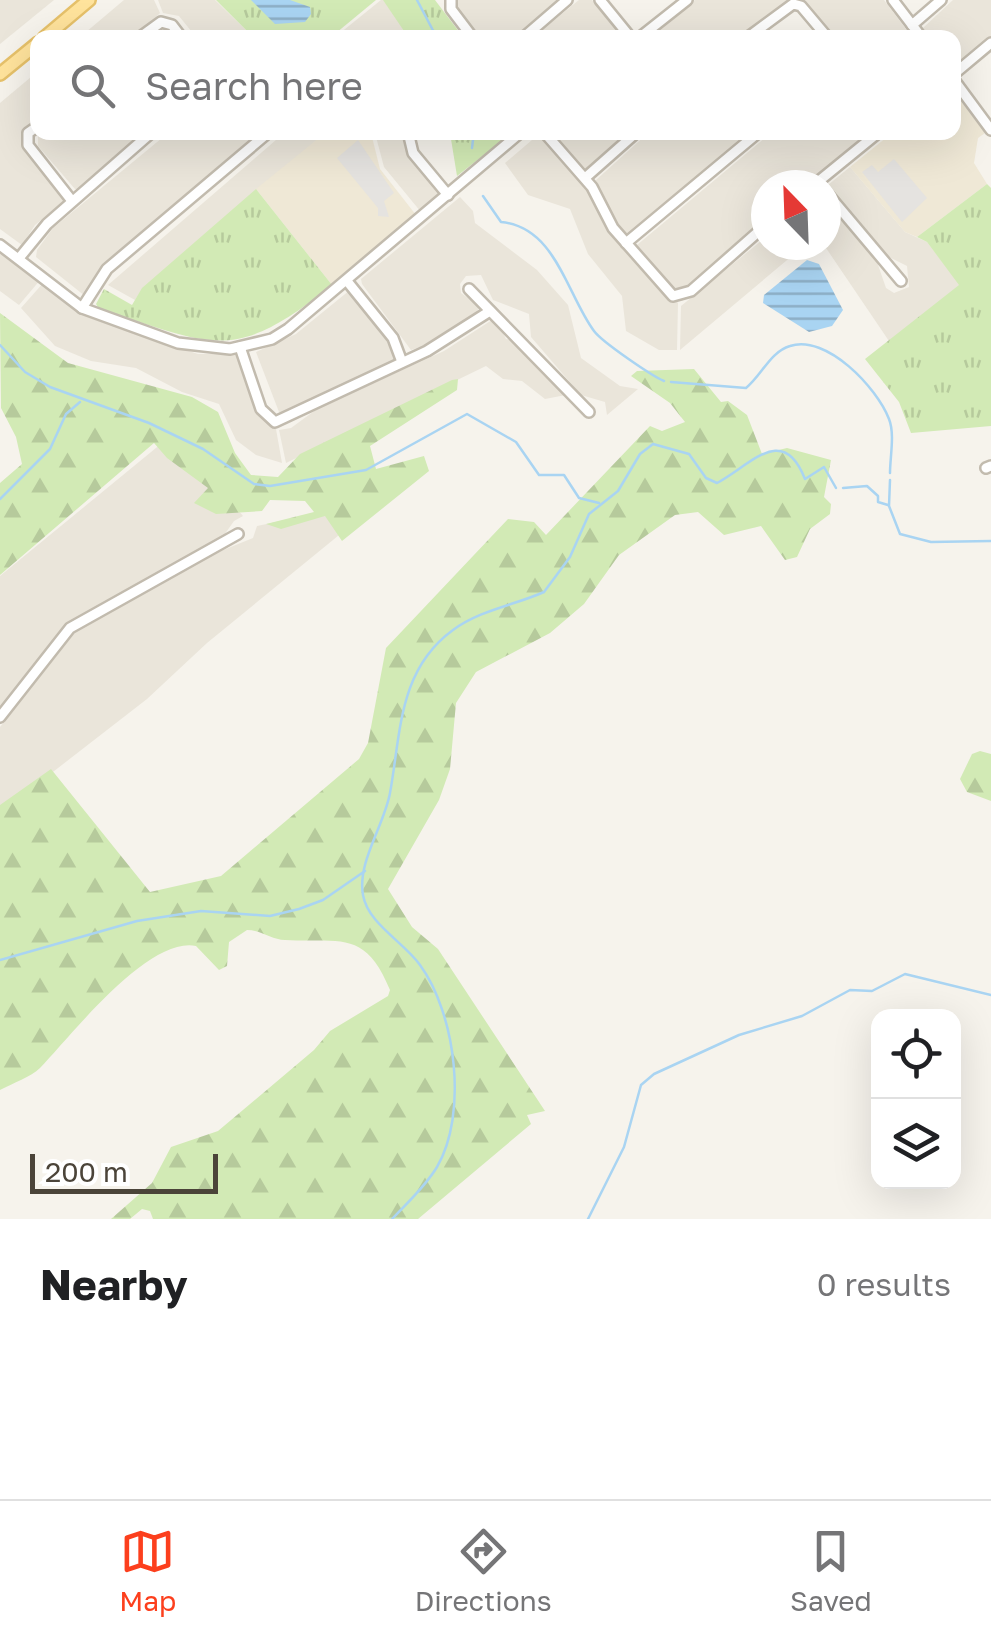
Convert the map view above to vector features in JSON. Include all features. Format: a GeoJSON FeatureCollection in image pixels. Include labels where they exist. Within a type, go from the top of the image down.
{"type":"FeatureCollection","features":[{"type":"Feature","properties":{"kind":"main road"},"geometry":{"type":"LineString","coordinates":[[53,30],[89,0]]}},
{"type":"Feature","properties":{"kind":"main road"},"geometry":{"type":"LineString","coordinates":[[0,74],[30,50]]}},
{"type":"Feature","properties":{"kind":"street"},"geometry":{"type":"LineString","coordinates":[[450,0],[450,9],[466,30]]}},
{"type":"Feature","properties":{"kind":"street"},"geometry":{"type":"LineString","coordinates":[[532,30],[567,0]]}},
{"type":"Feature","properties":{"kind":"street"},"geometry":{"type":"LineString","coordinates":[[600,0],[628,30]]}},
{"type":"Feature","properties":{"kind":"street"},"geometry":{"type":"LineString","coordinates":[[646,30],[686,0]]}},
{"type":"Feature","properties":{"kind":"street"},"geometry":{"type":"LineString","coordinates":[[893,0],[916,30]]}},
{"type":"Feature","properties":{"kind":"street"},"geometry":{"type":"LineString","coordinates":[[912,25],[941,0]]}},
{"type":"Feature","properties":{"kind":"street"},"geometry":{"type":"LineString","coordinates":[[758,30],[794,4],[801,6],[821,30]]}},
{"type":"Feature","properties":{"kind":"street"},"geometry":{"type":"LineString","coordinates":[[150,30],[160,22],[176,30]]}},
{"type":"Feature","properties":{"kind":"street"},"geometry":{"type":"LineString","coordinates":[[961,71],[991,43]]}},
{"type":"Feature","properties":{"kind":"street"},"geometry":{"type":"LineString","coordinates":[[961,87],[991,130]]}},
{"type":"Feature","properties":{"kind":"street"},"geometry":{"type":"LineString","coordinates":[[30,132],[28,145],[72,201]]}},
{"type":"Feature","properties":{"kind":"street"},"geometry":{"type":"LineString","coordinates":[[20,257],[72,201],[143,140]]}},
{"type":"Feature","properties":{"kind":"street"},"geometry":{"type":"LineString","coordinates":[[82,308],[108,269],[261,140]]}},
{"type":"Feature","properties":{"kind":"street"},"geometry":{"type":"LineString","coordinates":[[410,140],[413,153],[448,195]]}},
{"type":"Feature","properties":{"kind":"street"},"geometry":{"type":"LineString","coordinates":[[0,244],[82,308],[207,350],[240,347],[272,339],[288,329],[512,140]]}},
{"type":"Feature","properties":{"kind":"street"},"geometry":{"type":"LineString","coordinates":[[551,140],[585,178],[626,243],[662,288],[679,296],[690,291],[751,238]]}},
{"type":"Feature","properties":{"kind":"street"},"geometry":{"type":"LineString","coordinates":[[585,178],[627,140]]}},
{"type":"Feature","properties":{"kind":"street"},"geometry":{"type":"LineString","coordinates":[[626,243],[749,140]]}},
{"type":"Feature","properties":{"kind":"street"},"geometry":{"type":"LineString","coordinates":[[833,170],[869,140]]}},
{"type":"Feature","properties":{"kind":"street"},"geometry":{"type":"LineString","coordinates":[[841,210],[900,281]]}},
{"type":"Feature","properties":{"kind":"street"},"geometry":{"type":"LineString","coordinates":[[347,281],[387,330],[402,362]]}},
{"type":"Feature","properties":{"kind":"street"},"geometry":{"type":"LineString","coordinates":[[469,289],[588,412]]}},
{"type":"Feature","properties":{"kind":"street"},"geometry":{"type":"LineString","coordinates":[[240,347],[261,409],[275,422],[402,362],[490,311]]}},
{"type":"Feature","properties":{"kind":"street"},"geometry":{"type":"LineString","coordinates":[[0,717],[70,628],[238,534]]}},
{"type":"Feature","properties":{"kind":"shaded area"},"geometry":{"type":"Polygon","coordinates":[[[0,0],[54,0],[0,44],[0,0]]]}},
{"type":"Feature","properties":{"kind":"shaded area"},"geometry":{"type":"Polygon","coordinates":[[[124,0],[154,0],[160,13],[142,30],[88,30],[124,0]]]}},
{"type":"Feature","properties":{"kind":"shaded area"},"geometry":{"type":"Polygon","coordinates":[[[158,0],[215,0],[246,30],[190,30],[179,16],[163,13],[158,0]]]}},
{"type":"Feature","properties":{"kind":"shaded area"},"geometry":{"type":"Polygon","coordinates":[[[381,0],[388,0],[409,30],[344,30],[381,0]]]}},
{"type":"Feature","properties":{"kind":"shaded area"},"geometry":{"type":"Polygon","coordinates":[[[453,0],[562,0],[524,30],[470,30],[452,9],[453,0]]]}},
{"type":"Feature","properties":{"kind":"shaded area"},"geometry":{"type":"Polygon","coordinates":[[[579,0],[592,0],[619,30],[542,30],[579,0]]]}},
{"type":"Feature","properties":{"kind":"shaded area"},"geometry":{"type":"Polygon","coordinates":[[[695,0],[789,0],[752,30],[660,30],[695,0]]]}},
{"type":"Feature","properties":{"kind":"shaded area"},"geometry":{"type":"Polygon","coordinates":[[[801,0],[884,0],[907,30],[827,30],[801,0]]]}},
{"type":"Feature","properties":{"kind":"shaded area"},"geometry":{"type":"Polygon","coordinates":[[[953,0],[991,0],[991,39],[961,62],[961,30],[923,28],[953,0]]]}},
{"type":"Feature","properties":{"kind":"shaded area"},"geometry":{"type":"Polygon","coordinates":[[[30,78],[30,124],[25,127],[22,147],[68,198],[35,225],[22,245],[0,229],[0,103],[30,78]]]}},
{"type":"Feature","properties":{"kind":"shaded area"},"geometry":{"type":"Polygon","coordinates":[[[961,101],[985,133],[978,138],[974,163],[987,184],[917,237],[905,232],[850,167],[883,140],[961,140],[961,101]]]}},
{"type":"Feature","properties":{"kind":"shaded area"},"geometry":{"type":"Polygon","coordinates":[[[38,140],[140,140],[83,189],[75,189],[38,146],[38,140]]]}},
{"type":"Feature","properties":{"kind":"shaded area"},"geometry":{"type":"Polygon","coordinates":[[[160,140],[259,140],[106,267],[85,296],[36,257],[53,228],[160,140]]]}},
{"type":"Feature","properties":{"kind":"shaded area"},"geometry":{"type":"Polygon","coordinates":[[[276,140],[317,140],[143,288],[135,300],[108,285],[276,140]]]}},
{"type":"Feature","properties":{"kind":"shaded area"},"geometry":{"type":"Polygon","coordinates":[[[316,140],[373,140],[380,169],[416,215],[332,285],[256,189],[316,140]]]}},
{"type":"Feature","properties":{"kind":"shaded area"},"geometry":{"type":"Polygon","coordinates":[[[358,140],[394,193],[384,201],[389,217],[378,216],[378,208],[337,158],[358,140]]]}},
{"type":"Feature","properties":{"kind":"shaded area"},"geometry":{"type":"Polygon","coordinates":[[[377,140],[410,140],[444,193],[421,212],[384,167],[377,140]]]}},
{"type":"Feature","properties":{"kind":"shaded area"},"geometry":{"type":"Polygon","coordinates":[[[532,140],[545,140],[593,189],[623,244],[678,303],[677,350],[659,350],[626,331],[622,296],[588,254],[570,209],[528,195],[505,163],[532,140]]]}},
{"type":"Feature","properties":{"kind":"shaded area"},"geometry":{"type":"Polygon","coordinates":[[[556,140],[622,140],[586,170],[556,140]]]}},
{"type":"Feature","properties":{"kind":"shaded area"},"geometry":{"type":"Polygon","coordinates":[[[640,140],[744,140],[628,235],[617,226],[595,181],[640,140]]]}},
{"type":"Feature","properties":{"kind":"shaded area"},"geometry":{"type":"Polygon","coordinates":[[[763,140],[867,140],[830,170],[751,170],[751,236],[685,292],[673,292],[637,245],[763,140]]]}},
{"type":"Feature","properties":{"kind":"shaded area"},"geometry":{"type":"Polygon","coordinates":[[[894,159],[927,198],[902,222],[862,172],[872,165],[878,172],[894,159]]]}},
{"type":"Feature","properties":{"kind":"shaded area"},"geometry":{"type":"Polygon","coordinates":[[[850,167],[905,232],[927,242],[960,285],[889,341],[834,260],[841,260],[841,220],[877,262],[886,288],[894,293],[909,287],[907,266],[887,256],[841,201],[841,174],[850,167]]]}},
{"type":"Feature","properties":{"kind":"shaded area"},"geometry":{"type":"Polygon","coordinates":[[[460,197],[473,211],[475,223],[537,270],[568,305],[581,358],[620,386],[638,389],[607,415],[605,402],[581,395],[531,337],[529,314],[493,300],[481,275],[466,276],[460,284],[461,293],[479,306],[476,316],[438,341],[411,350],[362,284],[361,279],[460,197]]]}},
{"type":"Feature","properties":{"kind":"shaded area"},"geometry":{"type":"Polygon","coordinates":[[[0,248],[41,279],[19,305],[0,291],[0,248]]]}},
{"type":"Feature","properties":{"kind":"shaded area"},"geometry":{"type":"Polygon","coordinates":[[[751,249],[751,260],[787,260],[680,350],[681,306],[751,249]]]}},
{"type":"Feature","properties":{"kind":"shaded area"},"geometry":{"type":"Polygon","coordinates":[[[44,282],[93,319],[198,354],[239,354],[258,415],[276,429],[282,463],[256,455],[236,440],[219,404],[182,392],[136,368],[91,361],[55,346],[21,308],[44,282]]]}},
{"type":"Feature","properties":{"kind":"shaded area"},"geometry":{"type":"Polygon","coordinates":[[[350,290],[392,339],[399,359],[285,413],[279,412],[256,352],[296,334],[350,290]]]}},
{"type":"Feature","properties":{"kind":"shaded area"},"geometry":{"type":"Polygon","coordinates":[[[495,318],[506,339],[526,342],[571,394],[545,399],[522,381],[503,379],[486,366],[286,463],[279,430],[291,428],[317,409],[444,351],[495,318]]]}},
{"type":"Feature","properties":{"kind":"shaded area"},"geometry":{"type":"Polygon","coordinates":[[[173,434],[243,516],[234,521],[217,545],[75,620],[0,715],[0,576],[173,434]]]}},
{"type":"Feature","properties":{"kind":"shaded area"},"geometry":{"type":"Polygon","coordinates":[[[329,511],[344,531],[207,643],[147,699],[0,813],[0,727],[81,625],[211,555],[253,538],[257,526],[329,511]]]}},
{"type":"Feature","properties":{"kind":"green space"},"geometry":{"type":"Polygon","coordinates":[[[216,0],[376,0],[340,30],[246,30],[216,0]]]}},
{"type":"Feature","properties":{"kind":"green space"},"geometry":{"type":"Polygon","coordinates":[[[383,0],[435,0],[458,30],[403,30],[383,0]]]}},
{"type":"Feature","properties":{"kind":"green space"},"geometry":{"type":"Polygon","coordinates":[[[451,140],[503,140],[457,176],[451,140]]]}},
{"type":"Feature","properties":{"kind":"green space"},"geometry":{"type":"Polygon","coordinates":[[[987,184],[991,188],[991,426],[911,433],[899,402],[865,359],[959,285],[927,242],[917,237],[987,184]]]}},
{"type":"Feature","properties":{"kind":"green space"},"geometry":{"type":"Polygon","coordinates":[[[256,189],[332,285],[269,328],[220,340],[196,338],[99,309],[96,304],[104,289],[132,305],[142,288],[256,189]]]}},
{"type":"Feature","properties":{"kind":"green space"},"geometry":{"type":"Polygon","coordinates":[[[0,313],[68,363],[192,397],[218,412],[235,453],[251,475],[278,477],[300,454],[452,380],[458,379],[457,390],[370,446],[376,469],[424,456],[429,471],[342,541],[325,516],[281,529],[266,524],[314,512],[305,501],[270,500],[262,511],[216,514],[194,503],[208,488],[167,458],[154,443],[0,575],[0,483],[22,464],[16,437],[1,408],[0,313]]]}},
{"type":"Feature","properties":{"kind":"green space"},"geometry":{"type":"Polygon","coordinates":[[[694,369],[721,402],[728,401],[747,415],[762,454],[787,448],[831,460],[824,497],[831,504],[830,514],[810,529],[797,557],[785,560],[761,526],[724,535],[698,512],[675,515],[619,555],[584,604],[550,633],[476,672],[456,703],[450,769],[439,800],[388,889],[412,927],[438,949],[545,1111],[527,1115],[531,1124],[418,1219],[153,1219],[150,1211],[142,1209],[130,1219],[111,1219],[152,1183],[171,1147],[218,1131],[314,1050],[330,1031],[388,996],[390,990],[371,957],[349,943],[280,940],[247,930],[229,942],[227,966],[219,970],[196,946],[177,947],[133,972],[36,1071],[0,1090],[0,805],[51,769],[150,892],[221,876],[359,759],[368,743],[386,648],[508,519],[534,522],[546,535],[650,426],[662,431],[685,422],[670,403],[631,376],[637,371],[694,369]]]}},
{"type":"Feature","properties":{"kind":"green space"},"geometry":{"type":"Polygon","coordinates":[[[972,754],[991,754],[991,801],[967,792],[960,779],[972,754]]]}},
{"type":"Feature","properties":{"kind":"water"},"geometry":{"type":"Polygon","coordinates":[[[251,0],[290,0],[310,7],[311,14],[305,22],[275,24],[251,0]]]}},
{"type":"Feature","properties":{"kind":"water"},"geometry":{"type":"Polygon","coordinates":[[[807,260],[819,264],[843,310],[832,326],[809,332],[763,303],[764,295],[807,260]]]}},
{"type":"Feature","properties":{"kind":"waterway"},"geometry":{"type":"LineString","coordinates":[[417,0],[433,30]]}},
{"type":"Feature","properties":{"kind":"waterway"},"geometry":{"type":"LineString","coordinates":[[472,148],[473,140]]}},
{"type":"Feature","properties":{"kind":"waterway"},"geometry":{"type":"LineString","coordinates":[[483,196],[501,222],[520,227],[547,249],[594,331],[664,381]]}},
{"type":"Feature","properties":{"kind":"waterway"},"geometry":{"type":"LineString","coordinates":[[671,382],[746,388],[783,349],[804,344],[819,348],[849,366],[883,406],[892,432],[890,473]]}},
{"type":"Feature","properties":{"kind":"waterway"},"geometry":{"type":"LineString","coordinates":[[0,345],[25,372],[50,387],[149,423],[203,449],[254,484],[270,486],[366,470],[467,414],[516,442],[539,475],[564,475],[579,498],[599,503]]}},
{"type":"Feature","properties":{"kind":"waterway"},"geometry":{"type":"LineString","coordinates":[[0,499],[50,449],[66,414],[80,402]]}},
{"type":"Feature","properties":{"kind":"waterway"},"geometry":{"type":"LineString","coordinates":[[392,1219],[437,1167],[447,1145],[455,1093],[449,1036],[432,986],[420,965],[372,915],[363,895],[367,857],[390,793],[405,704],[422,664],[435,646],[463,623],[544,592],[570,557],[589,514],[618,491],[640,454],[653,444],[689,454],[706,478],[717,483],[754,459],[777,451],[787,453],[805,479],[824,467],[836,488]]}},
{"type":"Feature","properties":{"kind":"waterway"},"geometry":{"type":"LineString","coordinates":[[890,480],[889,506],[900,534],[931,542],[991,541]]}},
{"type":"Feature","properties":{"kind":"waterway"},"geometry":{"type":"LineString","coordinates":[[843,488],[867,486],[878,496],[878,502],[888,505]]}},
{"type":"Feature","properties":{"kind":"waterway"},"geometry":{"type":"LineString","coordinates":[[0,960],[137,921],[201,911],[270,916],[299,909],[323,900],[365,871]]}},
{"type":"Feature","properties":{"kind":"waterway"},"geometry":{"type":"LineString","coordinates":[[588,1219],[624,1147],[641,1085],[654,1074],[739,1035],[802,1016],[850,990],[872,991],[905,974],[991,995]]}}]}
